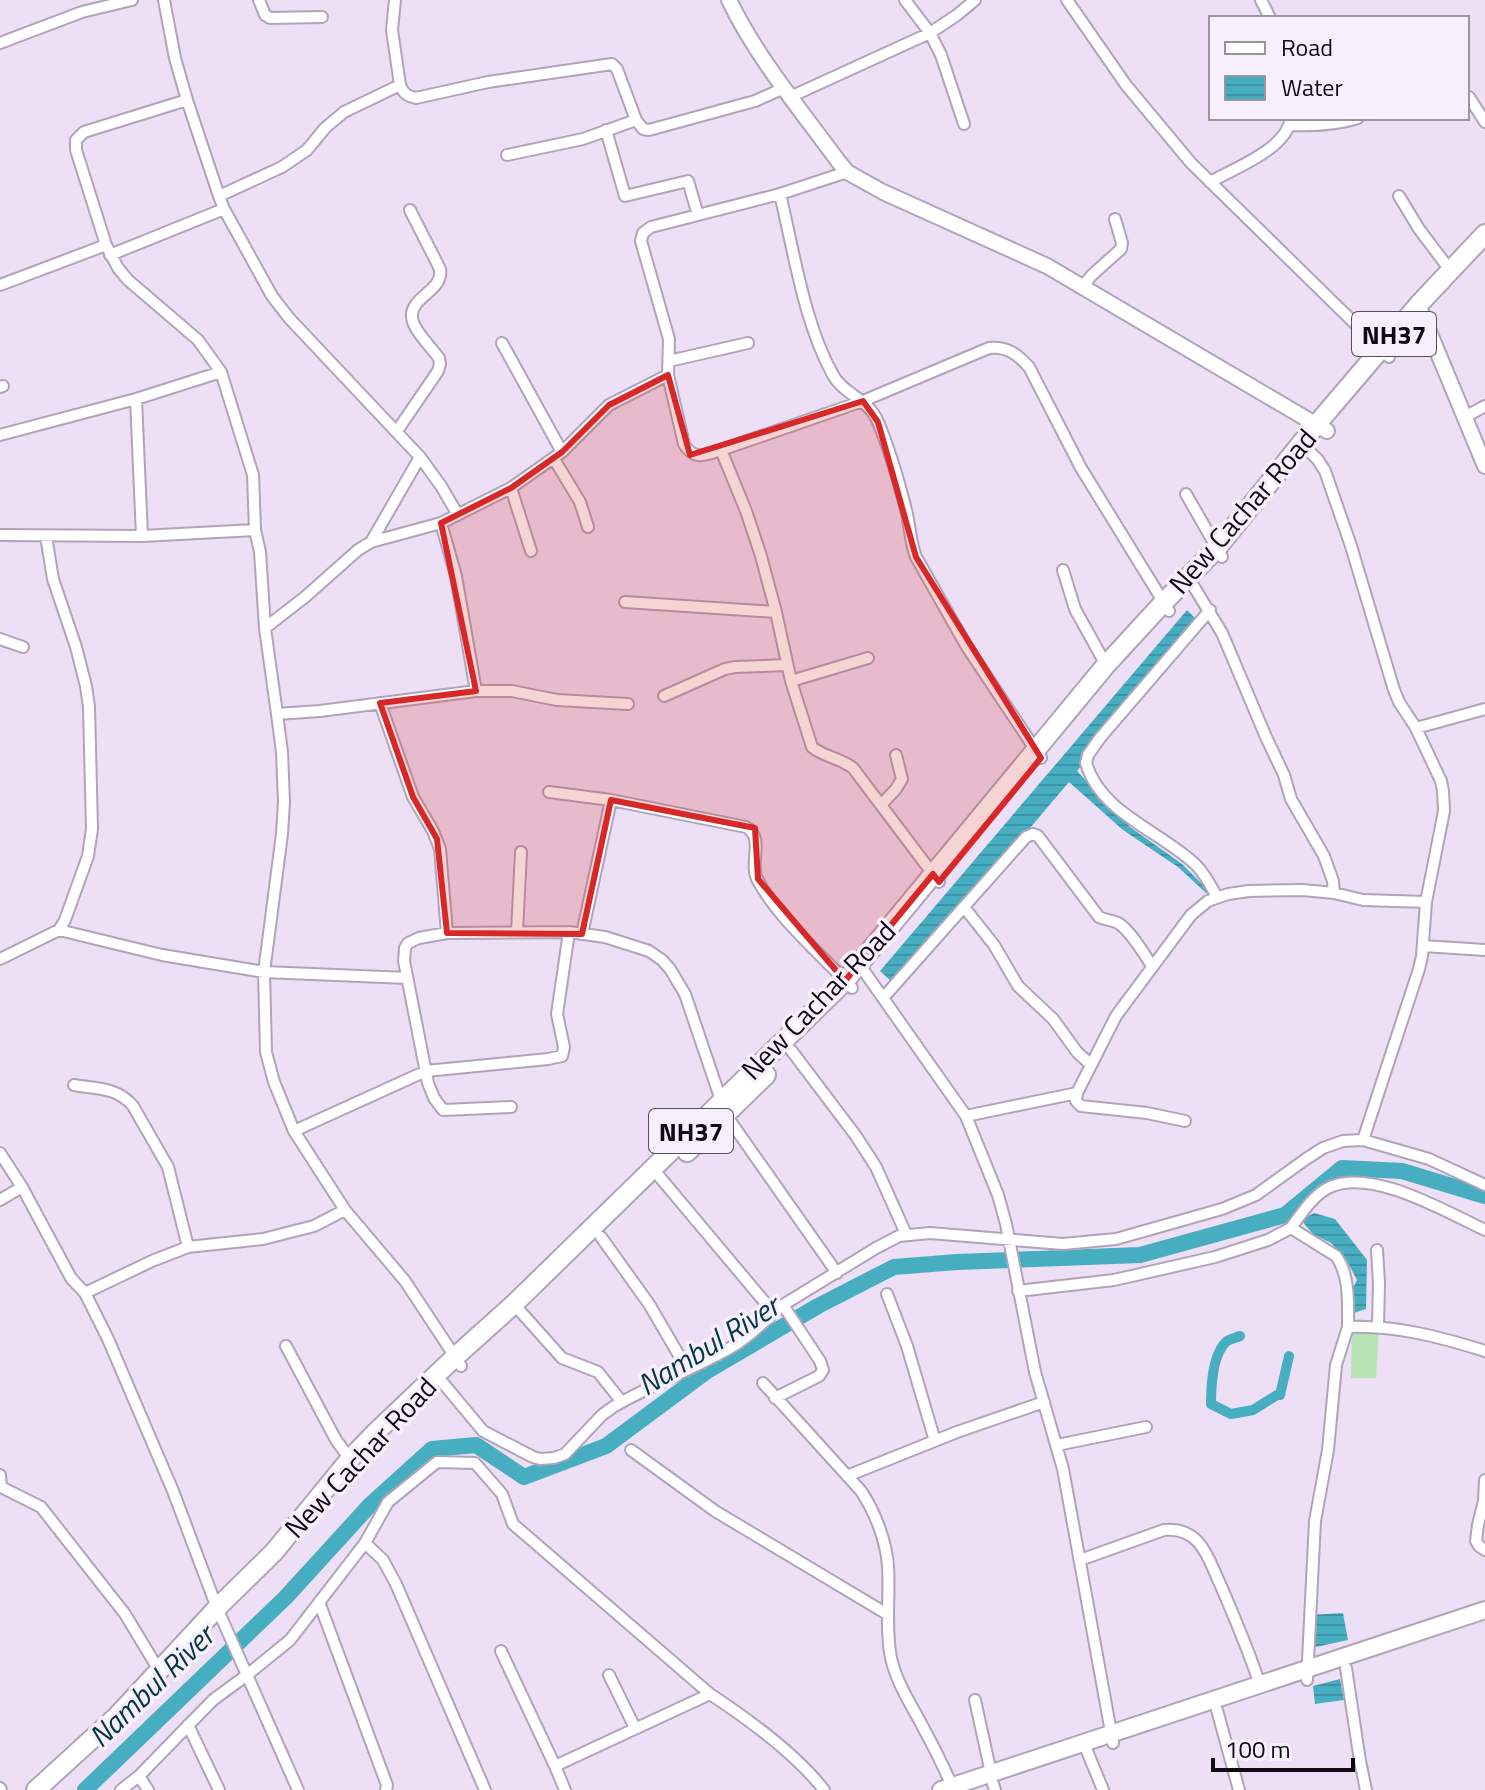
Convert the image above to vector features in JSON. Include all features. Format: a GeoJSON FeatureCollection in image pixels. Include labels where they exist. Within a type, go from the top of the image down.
{"type":"FeatureCollection","features":[{"type":"Feature","properties":{"kind":"highway","name":"New Cachar Road"},"geometry":{"type":"LineString","coordinates":[[723,1108],[791,1050],[848,985],[1038,754],[1106,665],[1261,513],[1305,447],[1385,354],[1450,270],[1485,234]]}},
{"type":"Feature","properties":{"kind":"highway","name":"New Cachar Road"},"geometry":{"type":"LineString","coordinates":[[1420,311],[1485,249]]}},
{"type":"Feature","properties":{"kind":"highway","name":"New Cachar Road"},"geometry":{"type":"LineString","coordinates":[[1038,754],[1108,679],[1166,607]]}},
{"type":"Feature","properties":{"kind":"highway","name":"New Cachar Road"},"geometry":{"type":"LineString","coordinates":[[50,1790],[141,1705],[384,1423],[521,1312],[579,1249],[848,985]]}},
{"type":"Feature","properties":{"kind":"highway","name":"New Cachar Road"},"geometry":{"type":"LineString","coordinates":[[36,1790],[282,1557],[378,1443],[443,1383],[458,1361],[514,1304],[579,1249],[601,1237],[657,1173]]}},
{"type":"Feature","properties":{"kind":"main road"},"geometry":{"type":"LineString","coordinates":[[947,1788],[993,1783],[1087,1751],[1112,1738],[1217,1710],[1485,1610]]}},
{"type":"Feature","properties":{"kind":"main road"},"geometry":{"type":"LineString","coordinates":[[976,1790],[1260,1685],[1346,1668],[1485,1621]]}},
{"type":"Feature","properties":{"kind":"street"},"geometry":{"type":"LineString","coordinates":[[78,0],[79,13]]}},
{"type":"Feature","properties":{"kind":"street"},"geometry":{"type":"LineString","coordinates":[[0,43],[79,13],[132,0]]}},
{"type":"Feature","properties":{"kind":"street"},"geometry":{"type":"LineString","coordinates":[[164,0],[175,58],[219,196],[272,296],[420,457],[458,515]]}},
{"type":"Feature","properties":{"kind":"street"},"geometry":{"type":"LineString","coordinates":[[259,0],[265,15],[270,18],[322,17]]}},
{"type":"Feature","properties":{"kind":"street"},"geometry":{"type":"LineString","coordinates":[[395,0],[392,30],[400,85],[408,97],[612,64],[617,69],[636,120],[643,129],[657,129],[787,92],[930,33],[975,0]]}},
{"type":"Feature","properties":{"kind":"street"},"geometry":{"type":"LineString","coordinates":[[729,0],[740,22],[787,92],[847,172],[883,192],[1047,266],[1321,428]]}},
{"type":"Feature","properties":{"kind":"street"},"geometry":{"type":"LineString","coordinates":[[905,0],[930,33],[941,55],[964,124]]}},
{"type":"Feature","properties":{"kind":"street"},"geometry":{"type":"LineString","coordinates":[[1067,0],[1126,85],[1191,163],[1385,354]]}},
{"type":"Feature","properties":{"kind":"street"},"geometry":{"type":"LineString","coordinates":[[219,196],[282,167],[307,150],[344,112],[400,85]]}},
{"type":"Feature","properties":{"kind":"street"},"geometry":{"type":"LineString","coordinates":[[1469,97],[1485,122]]}},
{"type":"Feature","properties":{"kind":"street"},"geometry":{"type":"LineString","coordinates":[[187,100],[84,132],[76,140],[76,150],[108,250],[128,280],[198,340],[221,372],[253,475],[255,530],[260,552],[283,790],[282,834],[264,972],[266,1052],[274,1082],[294,1131],[345,1210],[405,1281],[458,1361]]}},
{"type":"Feature","properties":{"kind":"street"},"geometry":{"type":"LineString","coordinates":[[507,155],[583,139],[636,120]]}},
{"type":"Feature","properties":{"kind":"street"},"geometry":{"type":"LineString","coordinates":[[1210,182],[1269,149],[1282,139],[1291,122],[1329,124],[1348,120]]}},
{"type":"Feature","properties":{"kind":"street"},"geometry":{"type":"LineString","coordinates":[[606,130],[625,196],[688,181],[698,215]]}},
{"type":"Feature","properties":{"kind":"street"},"geometry":{"type":"LineString","coordinates":[[847,172],[780,194],[651,227],[643,233],[641,241],[669,339],[668,375],[688,451],[705,455],[721,450],[863,401],[989,348],[1001,347],[1016,353],[1029,367],[1081,468],[1166,607]]}},
{"type":"Feature","properties":{"kind":"street"},"geometry":{"type":"LineString","coordinates":[[780,194],[811,323],[837,381],[863,401],[878,422],[904,501],[916,557],[967,647],[1038,754]]}},
{"type":"Feature","properties":{"kind":"street"},"geometry":{"type":"LineString","coordinates":[[1399,196],[1450,270]]}},
{"type":"Feature","properties":{"kind":"street"},"geometry":{"type":"LineString","coordinates":[[0,284],[224,209]]}},
{"type":"Feature","properties":{"kind":"street"},"geometry":{"type":"LineString","coordinates":[[397,431],[440,364],[412,317],[415,305],[437,284],[441,275],[410,210]]}},
{"type":"Feature","properties":{"kind":"street"},"geometry":{"type":"LineString","coordinates":[[1082,287],[1121,249],[1115,219]]}},
{"type":"Feature","properties":{"kind":"street"},"geometry":{"type":"LineString","coordinates":[[1420,311],[1485,466]]}},
{"type":"Feature","properties":{"kind":"street"},"geometry":{"type":"LineString","coordinates":[[502,343],[580,502],[588,527]]}},
{"type":"Feature","properties":{"kind":"street"},"geometry":{"type":"LineString","coordinates":[[669,361],[748,343]]}},
{"type":"Feature","properties":{"kind":"street"},"geometry":{"type":"LineString","coordinates":[[0,435],[136,399],[221,372]]}},
{"type":"Feature","properties":{"kind":"street"},"geometry":{"type":"LineString","coordinates":[[265,628],[358,550],[371,542],[441,523],[511,488],[558,456],[609,405],[668,375]]}},
{"type":"Feature","properties":{"kind":"street"},"geometry":{"type":"LineString","coordinates":[[136,399],[142,536]]}},
{"type":"Feature","properties":{"kind":"street"},"geometry":{"type":"LineString","coordinates":[[1465,417],[1485,406]]}},
{"type":"Feature","properties":{"kind":"street"},"geometry":{"type":"LineString","coordinates":[[1305,447],[1322,465],[1351,546],[1394,690],[1441,781],[1444,800],[1426,902],[1419,969],[1363,1140]]}},
{"type":"Feature","properties":{"kind":"street"},"geometry":{"type":"LineString","coordinates":[[721,450],[746,511],[776,612],[791,681],[812,747],[853,768],[936,878]]}},
{"type":"Feature","properties":{"kind":"street"},"geometry":{"type":"LineString","coordinates":[[371,542],[420,457]]}},
{"type":"Feature","properties":{"kind":"street"},"geometry":{"type":"LineString","coordinates":[[511,488],[531,551]]}},
{"type":"Feature","properties":{"kind":"street"},"geometry":{"type":"LineString","coordinates":[[1186,494],[1219,553]]}},
{"type":"Feature","properties":{"kind":"street"},"geometry":{"type":"LineString","coordinates":[[441,523],[456,576],[476,691]]}},
{"type":"Feature","properties":{"kind":"street"},"geometry":{"type":"LineString","coordinates":[[0,535],[142,536],[255,530]]}},
{"type":"Feature","properties":{"kind":"street"},"geometry":{"type":"LineString","coordinates":[[0,959],[59,930],[91,844],[89,707],[81,664],[53,579],[46,536]]}},
{"type":"Feature","properties":{"kind":"street"},"geometry":{"type":"LineString","coordinates":[[1063,570],[1075,609],[1106,665]]}},
{"type":"Feature","properties":{"kind":"street"},"geometry":{"type":"LineString","coordinates":[[1191,581],[1231,651],[1284,775],[1291,799],[1324,856],[1334,893]]}},
{"type":"Feature","properties":{"kind":"street"},"geometry":{"type":"LineString","coordinates":[[625,602],[776,612]]}},
{"type":"Feature","properties":{"kind":"street"},"geometry":{"type":"LineString","coordinates":[[1210,610],[1100,738],[1086,763],[1099,787],[1114,804],[1197,866],[1217,897]]}},
{"type":"Feature","properties":{"kind":"street"},"geometry":{"type":"LineString","coordinates":[[0,639],[23,647]]}},
{"type":"Feature","properties":{"kind":"street"},"geometry":{"type":"LineString","coordinates":[[791,681],[868,658]]}},
{"type":"Feature","properties":{"kind":"street"},"geometry":{"type":"LineString","coordinates":[[664,696],[725,669],[787,665]]}},
{"type":"Feature","properties":{"kind":"street"},"geometry":{"type":"LineString","coordinates":[[277,714],[476,691],[512,691],[557,700],[628,704]]}},
{"type":"Feature","properties":{"kind":"street"},"geometry":{"type":"LineString","coordinates":[[380,703],[413,797],[440,849],[447,933]]}},
{"type":"Feature","properties":{"kind":"street"},"geometry":{"type":"LineString","coordinates":[[1416,728],[1485,709]]}},
{"type":"Feature","properties":{"kind":"street"},"geometry":{"type":"LineString","coordinates":[[881,805],[902,779],[896,755]]}},
{"type":"Feature","properties":{"kind":"street"},"geometry":{"type":"LineString","coordinates":[[549,792],[611,800],[751,829],[755,840],[754,867],[758,879],[795,930],[848,985]]}},
{"type":"Feature","properties":{"kind":"street"},"geometry":{"type":"LineString","coordinates":[[582,934],[611,800]]}},
{"type":"Feature","properties":{"kind":"street"},"geometry":{"type":"LineString","coordinates":[[883,998],[1026,837],[1035,834],[1062,865],[1099,917],[1124,928],[1152,966]]}},
{"type":"Feature","properties":{"kind":"street"},"geometry":{"type":"LineString","coordinates":[[517,932],[521,852]]}},
{"type":"Feature","properties":{"kind":"street"},"geometry":{"type":"LineString","coordinates":[[1185,1121],[1147,1113],[1081,1106],[1076,1101],[1090,1064],[1116,1016],[1198,909],[1217,897],[1249,891],[1303,890],[1363,900],[1426,902]]}},
{"type":"Feature","properties":{"kind":"street"},"geometry":{"type":"LineString","coordinates":[[964,907],[994,945],[1018,986],[1053,1019],[1077,1052],[1090,1064]]}},
{"type":"Feature","properties":{"kind":"street"},"geometry":{"type":"LineString","coordinates":[[59,930],[162,955],[264,972],[407,978]]}},
{"type":"Feature","properties":{"kind":"street"},"geometry":{"type":"LineString","coordinates":[[294,1131],[426,1071],[562,1056],[564,1047],[557,1014],[569,932]]}},
{"type":"Feature","properties":{"kind":"street"},"geometry":{"type":"LineString","coordinates":[[511,1107],[443,1110],[434,1098],[407,978],[404,952],[408,943],[447,933],[569,932],[605,937],[649,951],[670,969],[685,994],[723,1108],[837,1273]]}},
{"type":"Feature","properties":{"kind":"street"},"geometry":{"type":"LineString","coordinates":[[1423,946],[1485,950]]}},
{"type":"Feature","properties":{"kind":"street"},"geometry":{"type":"LineString","coordinates":[[862,968],[966,1116],[998,1195],[1035,1372],[1057,1445],[1112,1738]]}},
{"type":"Feature","properties":{"kind":"street"},"geometry":{"type":"LineString","coordinates":[[791,1050],[876,1167],[906,1234]]}},
{"type":"Feature","properties":{"kind":"street"},"geometry":{"type":"LineString","coordinates":[[74,1085],[115,1091],[133,1106],[168,1167],[188,1247]]}},
{"type":"Feature","properties":{"kind":"street"},"geometry":{"type":"LineString","coordinates":[[966,1116],[1077,1093]]}},
{"type":"Feature","properties":{"kind":"street"},"geometry":{"type":"LineString","coordinates":[[443,1383],[483,1431],[533,1457],[554,1458],[565,1454],[602,1415],[622,1402],[732,1347],[773,1312],[785,1308],[876,1248],[906,1234],[930,1233],[1010,1245],[1116,1239],[1222,1209],[1256,1195],[1323,1148],[1343,1141],[1363,1140],[1429,1159],[1485,1185]]}},
{"type":"Feature","properties":{"kind":"street"},"geometry":{"type":"LineString","coordinates":[[0,1153],[71,1278],[85,1293],[108,1339],[173,1491],[220,1615],[298,1790]]}},
{"type":"Feature","properties":{"kind":"street"},"geometry":{"type":"LineString","coordinates":[[657,1173],[773,1312]]}},
{"type":"Feature","properties":{"kind":"street"},"geometry":{"type":"LineString","coordinates":[[1018,1291],[1114,1280],[1215,1257],[1268,1240],[1291,1228],[1323,1192],[1331,1187],[1353,1183],[1393,1188],[1485,1230]]}},
{"type":"Feature","properties":{"kind":"street"},"geometry":{"type":"LineString","coordinates":[[0,1200],[22,1187]]}},
{"type":"Feature","properties":{"kind":"street"},"geometry":{"type":"LineString","coordinates":[[85,1293],[188,1247],[263,1239],[314,1226],[345,1210]]}},
{"type":"Feature","properties":{"kind":"street"},"geometry":{"type":"LineString","coordinates":[[1291,1228],[1336,1256],[1343,1269],[1347,1295],[1348,1327],[1336,1365],[1328,1450],[1315,1521],[1307,1675]]}},
{"type":"Feature","properties":{"kind":"street"},"geometry":{"type":"LineString","coordinates":[[601,1237],[649,1304],[687,1369]]}},
{"type":"Feature","properties":{"kind":"street"},"geometry":{"type":"LineString","coordinates":[[1377,1250],[1378,1326]]}},
{"type":"Feature","properties":{"kind":"street"},"geometry":{"type":"LineString","coordinates":[[887,1294],[907,1346],[935,1441]]}},
{"type":"Feature","properties":{"kind":"street"},"geometry":{"type":"LineString","coordinates":[[775,1398],[819,1376],[823,1370],[785,1308]]}},
{"type":"Feature","properties":{"kind":"street"},"geometry":{"type":"LineString","coordinates":[[521,1312],[562,1358],[598,1372],[622,1402]]}},
{"type":"Feature","properties":{"kind":"street"},"geometry":{"type":"LineString","coordinates":[[1348,1327],[1378,1326],[1421,1333],[1485,1351]]}},
{"type":"Feature","properties":{"kind":"street"},"geometry":{"type":"LineString","coordinates":[[286,1346],[336,1440],[350,1459]]}},
{"type":"Feature","properties":{"kind":"street"},"geometry":{"type":"LineString","coordinates":[[763,1383],[869,1503],[885,1549],[890,1654],[898,1680],[929,1737],[947,1788]]}},
{"type":"Feature","properties":{"kind":"street"},"geometry":{"type":"LineString","coordinates":[[847,1476],[1044,1402]]}},
{"type":"Feature","properties":{"kind":"street"},"geometry":{"type":"LineString","coordinates":[[1057,1445],[1146,1427]]}},
{"type":"Feature","properties":{"kind":"street"},"geometry":{"type":"LineString","coordinates":[[631,1450],[715,1511],[887,1614]]}},
{"type":"Feature","properties":{"kind":"street"},"geometry":{"type":"LineString","coordinates":[[121,1790],[139,1776],[213,1700],[290,1640],[365,1543],[388,1502],[437,1462],[475,1463],[502,1494],[513,1524],[710,1694],[798,1761],[824,1790]]}},
{"type":"Feature","properties":{"kind":"street"},"geometry":{"type":"LineString","coordinates":[[0,1475],[1,1487],[41,1507],[125,1614],[160,1672]]}},
{"type":"Feature","properties":{"kind":"street"},"geometry":{"type":"LineString","coordinates":[[1485,1480],[1476,1541],[1485,1550]]}},
{"type":"Feature","properties":{"kind":"street"},"geometry":{"type":"LineString","coordinates":[[1080,1560],[1164,1530],[1173,1529],[1193,1537],[1210,1562],[1247,1645],[1260,1685]]}},
{"type":"Feature","properties":{"kind":"street"},"geometry":{"type":"LineString","coordinates":[[365,1543],[383,1560],[396,1584],[485,1790]]}},
{"type":"Feature","properties":{"kind":"street"},"geometry":{"type":"LineString","coordinates":[[319,1602],[387,1785],[386,1790]]}},
{"type":"Feature","properties":{"kind":"street"},"geometry":{"type":"LineString","coordinates":[[501,1651],[565,1790]]}},
{"type":"Feature","properties":{"kind":"street"},"geometry":{"type":"LineString","coordinates":[[1346,1668],[1366,1790]]}},
{"type":"Feature","properties":{"kind":"street"},"geometry":{"type":"LineString","coordinates":[[609,1675],[635,1728]]}},
{"type":"Feature","properties":{"kind":"street"},"geometry":{"type":"LineString","coordinates":[[555,1766],[710,1694]]}},
{"type":"Feature","properties":{"kind":"street"},"geometry":{"type":"LineString","coordinates":[[975,1700],[993,1783]]}},
{"type":"Feature","properties":{"kind":"street"},"geometry":{"type":"LineString","coordinates":[[1217,1710],[1239,1790]]}},
{"type":"Feature","properties":{"kind":"street"},"geometry":{"type":"LineString","coordinates":[[188,1725],[219,1790]]}},
{"type":"Feature","properties":{"kind":"street"},"geometry":{"type":"LineString","coordinates":[[1087,1751],[1103,1790]]}},
{"type":"Feature","properties":{"kind":"street"},"geometry":{"type":"LineString","coordinates":[[139,1776],[148,1790]]}},
{"type":"Feature","properties":{"kind":"highlighted area"},"geometry":{"type":"Polygon","coordinates":[[[668,375],[690,455],[863,401],[878,422],[916,557],[1041,758],[939,882],[933,874],[845,981],[758,879],[755,828],[611,800],[582,934],[447,933],[437,839],[413,797],[380,703],[476,691],[441,523],[511,488],[562,452],[609,405],[668,375]]]}},
{"type":"Feature","properties":{"kind":"green space"},"geometry":{"type":"Polygon","coordinates":[[[1352,1329],[1379,1330],[1376,1378],[1351,1378],[1352,1329]]]}},
{"type":"Feature","properties":{"kind":"water"},"geometry":{"type":"Polygon","coordinates":[[[1187,610],[1198,621],[1077,771],[1130,827],[1182,864],[1209,891],[1206,893],[1178,867],[1123,830],[1069,782],[964,906],[893,983],[880,971],[1187,610]]]}},
{"type":"Feature","properties":{"kind":"water"},"geometry":{"type":"Polygon","coordinates":[[[1314,1213],[1335,1219],[1367,1260],[1366,1309],[1351,1314],[1350,1294],[1357,1280],[1346,1259],[1331,1243],[1313,1234],[1301,1220],[1314,1213]]]}},
{"type":"Feature","properties":{"kind":"water"},"geometry":{"type":"Polygon","coordinates":[[[1343,1613],[1348,1640],[1311,1648],[1309,1615],[1343,1613]]]}},
{"type":"Feature","properties":{"kind":"water"},"geometry":{"type":"Polygon","coordinates":[[[1340,1679],[1344,1700],[1315,1704],[1313,1686],[1340,1679]]]}},
{"type":"Feature","properties":{"kind":"waterway","name":"Nambul River"},"geometry":{"type":"LineString","coordinates":[[85,1790],[286,1597],[370,1505],[432,1449],[476,1445],[524,1477],[606,1446],[707,1371],[818,1306],[894,1267],[1140,1255],[1285,1215],[1342,1168],[1402,1171],[1485,1196]]}},
{"type":"Feature","properties":{"kind":"waterway"},"geometry":{"type":"LineString","coordinates":[[1240,1336],[1227,1341],[1222,1347],[1212,1380],[1211,1404],[1231,1414],[1253,1410],[1280,1395],[1289,1356]]}}]}
